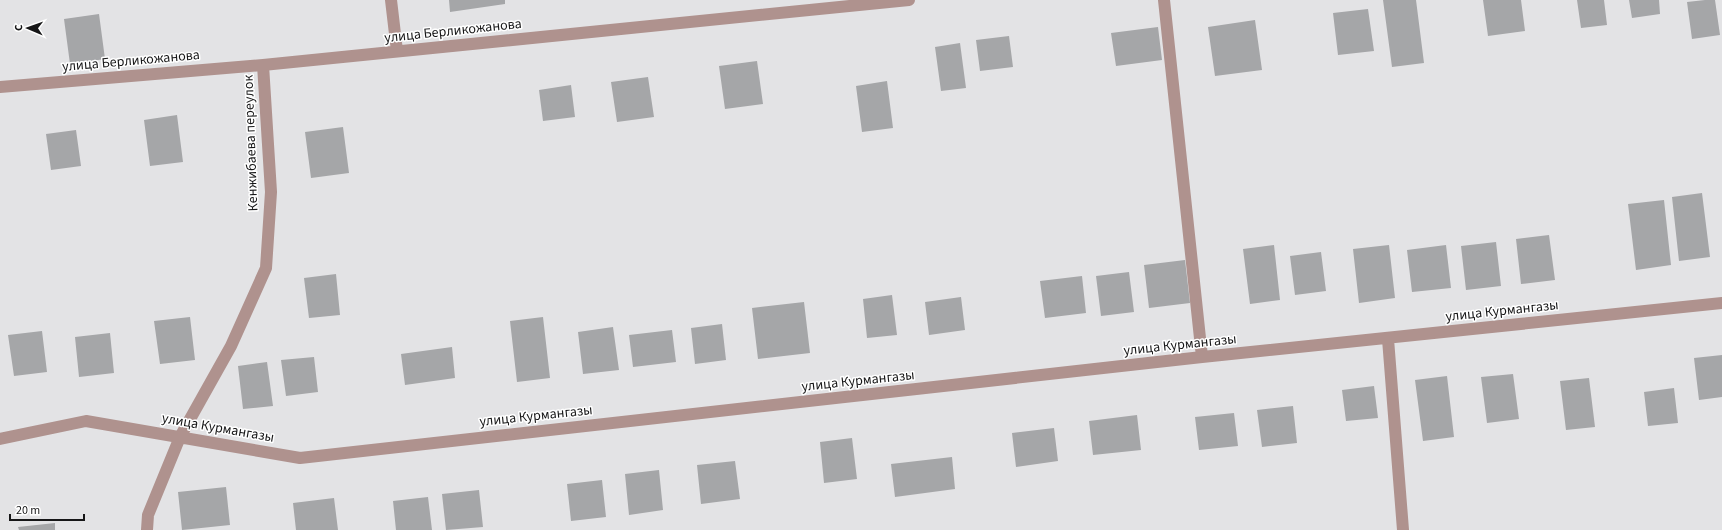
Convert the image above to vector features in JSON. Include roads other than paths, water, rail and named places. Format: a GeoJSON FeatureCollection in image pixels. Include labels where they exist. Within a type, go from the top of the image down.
{"type":"FeatureCollection","features":[{"type":"Feature","properties":{"kind":"street"},"geometry":{"type":"LineString","coordinates":[[391,0],[397,51]]}},
{"type":"Feature","properties":{"kind":"street","name":"улица Берликожанова"},"geometry":{"type":"LineString","coordinates":[[0,87],[263,64],[909,0]]}},
{"type":"Feature","properties":{"kind":"street"},"geometry":{"type":"LineString","coordinates":[[1164,0],[1202,357]]}},
{"type":"Feature","properties":{"kind":"street","name":"Кенжибаева переулок"},"geometry":{"type":"LineString","coordinates":[[147,530],[148,515],[180,437],[231,346],[266,268],[271,192],[263,64]]}},
{"type":"Feature","properties":{"kind":"street","name":"улица Курмангазы"},"geometry":{"type":"LineString","coordinates":[[0,440],[86,421],[300,458],[1202,357],[1388,339],[1722,303]]}},
{"type":"Feature","properties":{"kind":"street"},"geometry":{"type":"LineString","coordinates":[[1388,339],[1403,530]]}}]}
